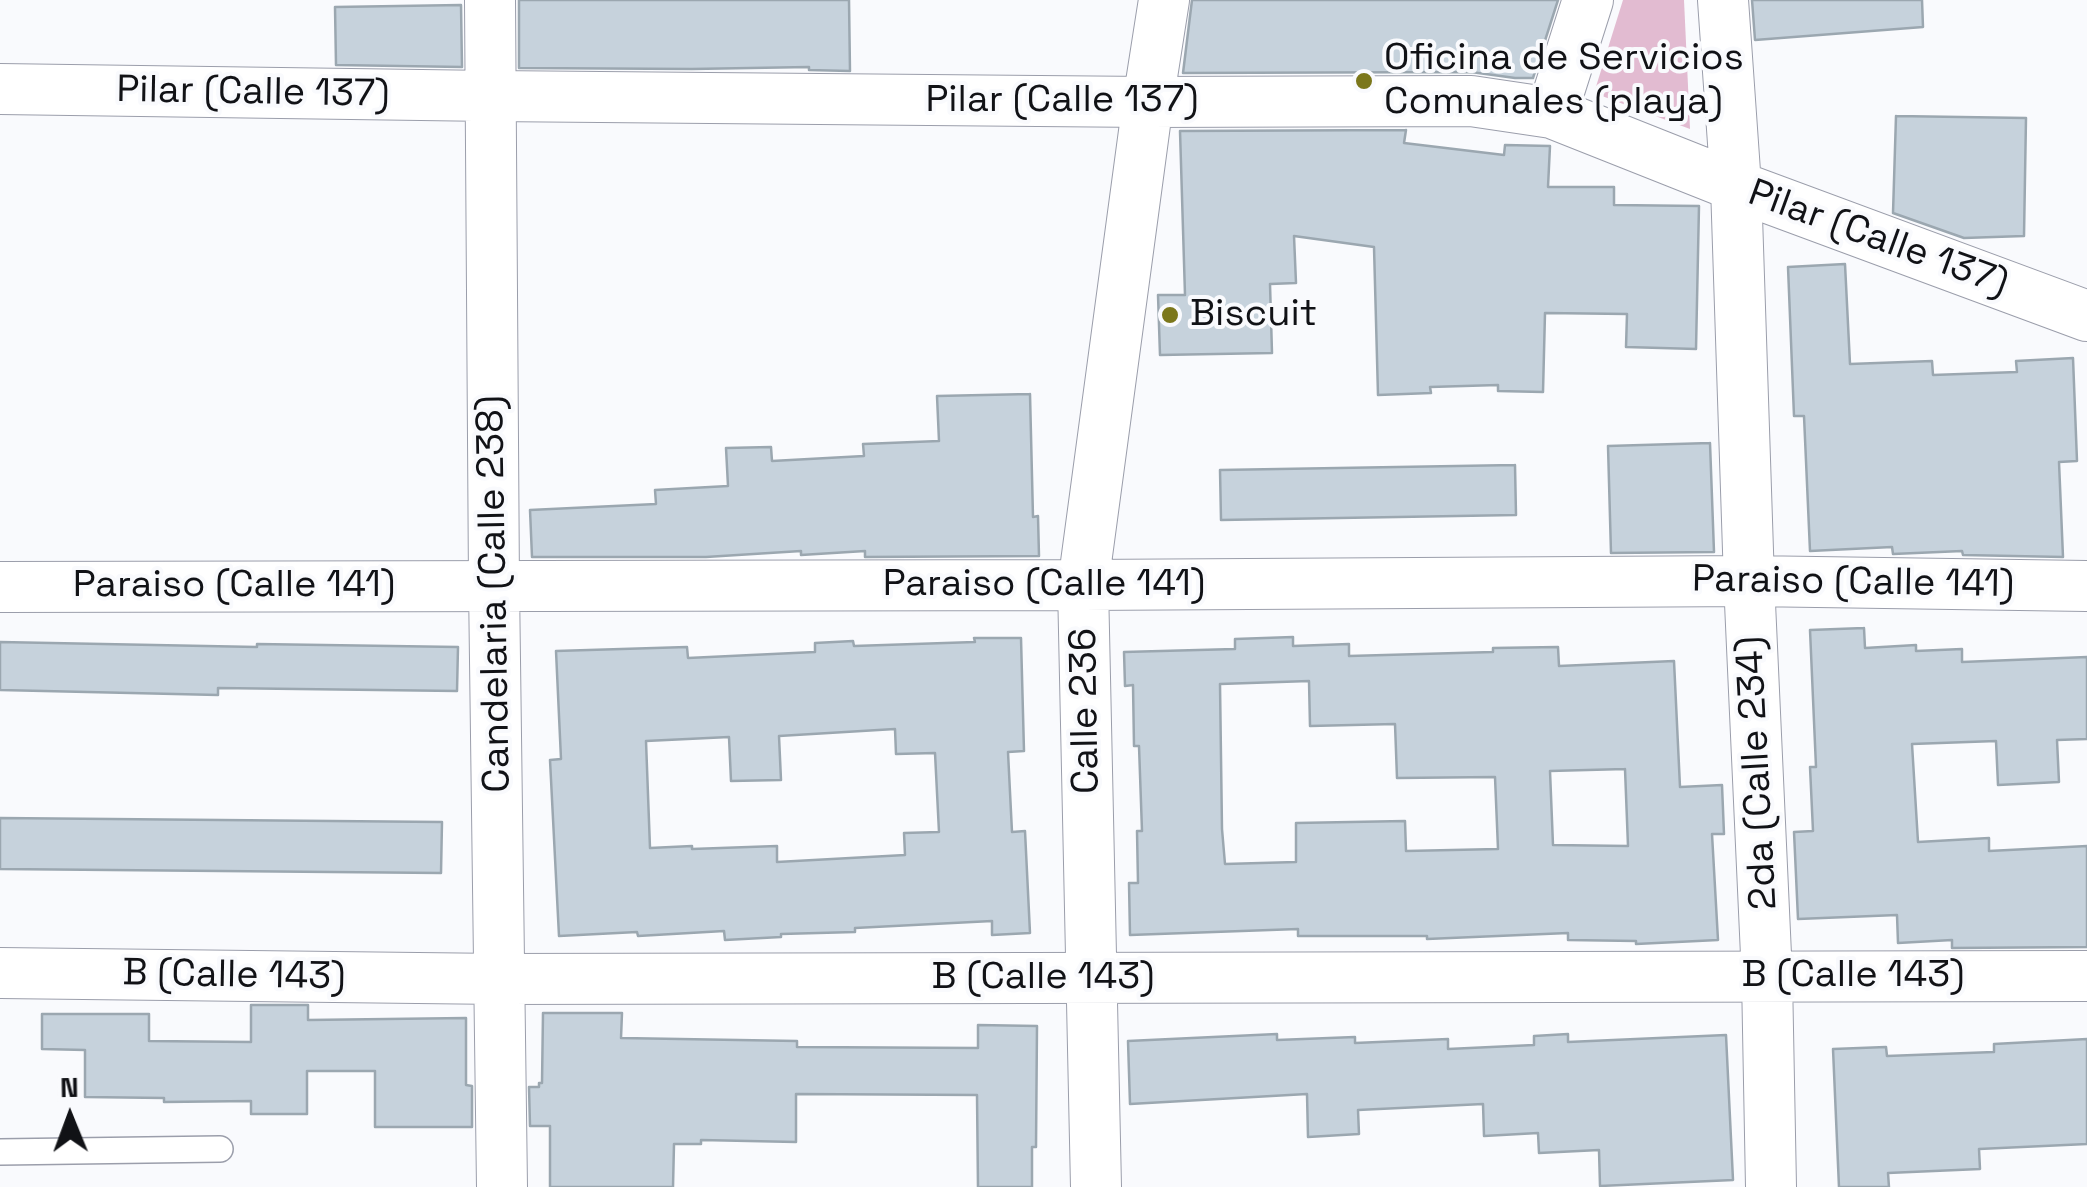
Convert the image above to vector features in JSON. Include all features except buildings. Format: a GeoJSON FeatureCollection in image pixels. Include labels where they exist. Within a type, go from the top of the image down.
{"type":"FeatureCollection","features":[{"type":"Feature","properties":{"kind":"street","name":"Candelaria (Calle 238)"},"geometry":{"type":"LineString","coordinates":[[490,0],[502,1187]]}},
{"type":"Feature","properties":{"kind":"street","name":"Calle 236"},"geometry":{"type":"LineString","coordinates":[[1096,1187],[1083,585],[1164,0]]}},
{"type":"Feature","properties":{"kind":"street"},"geometry":{"type":"LineString","coordinates":[[1552,113],[1588,0]]}},
{"type":"Feature","properties":{"kind":"street","name":"2da (Calle 234)"},"geometry":{"type":"LineString","coordinates":[[1723,0],[1736,186],[1767,977],[1771,1187]]}},
{"type":"Feature","properties":{"kind":"street","name":"Pilar (Calle 137)"},"geometry":{"type":"LineString","coordinates":[[0,89],[1148,102],[1471,101],[1552,113],[2087,316]]}},
{"type":"Feature","properties":{"kind":"street","name":"Paraiso (Calle 141)"},"geometry":{"type":"LineString","coordinates":[[0,587],[1749,581],[2087,586]]}},
{"type":"Feature","properties":{"kind":"street","name":"B (Calle 143)"},"geometry":{"type":"LineString","coordinates":[[0,974],[500,979],[2087,976]]}},
{"type":"Feature","properties":{"kind":"lane"},"geometry":{"type":"LineString","coordinates":[[0,1152],[220,1149]]}},
{"type":"Feature","properties":{"kind":"shaded area"},"geometry":{"type":"Polygon","coordinates":[[[1623,0],[1684,0],[1690,129],[1594,93],[1623,0]]]}},
{"type":"Feature","properties":{"kind":"place","name":"Oficina de Servicios Comunales (playa)"},"geometry":{"type":"Point","coordinates":[1364,81]}},
{"type":"Feature","properties":{"kind":"place","name":"Biscuit"},"geometry":{"type":"Point","coordinates":[1170,315]}}]}
